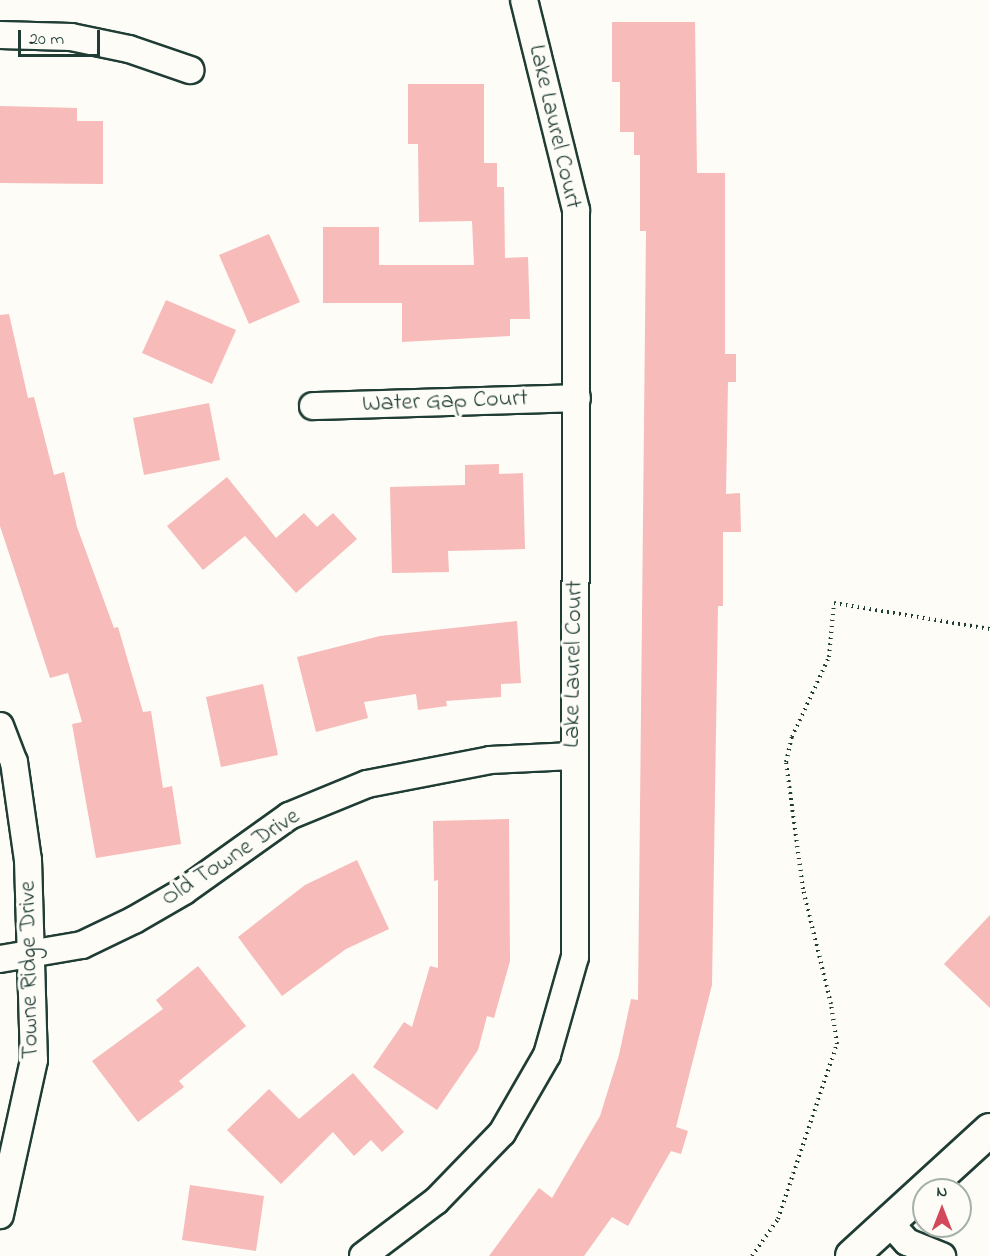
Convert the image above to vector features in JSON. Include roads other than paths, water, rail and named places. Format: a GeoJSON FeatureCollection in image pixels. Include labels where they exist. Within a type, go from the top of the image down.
{"type":"FeatureCollection","features":[{"type":"Feature","properties":{"kind":"street","name":"Lake Laurel Court"},"geometry":{"type":"LineString","coordinates":[[363,1256],[436,1202],[502,1133],[546,1054],[575,957],[573,756],[577,398],[576,210],[524,0]]}},
{"type":"Feature","properties":{"kind":"street"},"geometry":{"type":"LineString","coordinates":[[0,35],[70,37],[129,49],[190,70]]}},
{"type":"Feature","properties":{"kind":"street","name":"Water Gap Court"},"geometry":{"type":"LineString","coordinates":[[313,406],[577,398]]}},
{"type":"Feature","properties":{"kind":"street","name":"Towne Ridge Drive"},"geometry":{"type":"LineString","coordinates":[[0,726],[14,762],[28,860],[33,956],[34,1060],[0,1215]]}},
{"type":"Feature","properties":{"kind":"street","name":"Old Towne Drive"},"geometry":{"type":"LineString","coordinates":[[0,959],[33,956],[82,945],[134,921],[184,891],[289,816],[367,784],[490,760],[573,756]]}},
{"type":"Feature","properties":{"kind":"street"},"geometry":{"type":"LineString","coordinates":[[852,1256],[990,1130]]}},
{"type":"Feature","properties":{"kind":"street"},"geometry":{"type":"LineString","coordinates":[[888,1221],[907,1242],[942,1256]]}}]}
